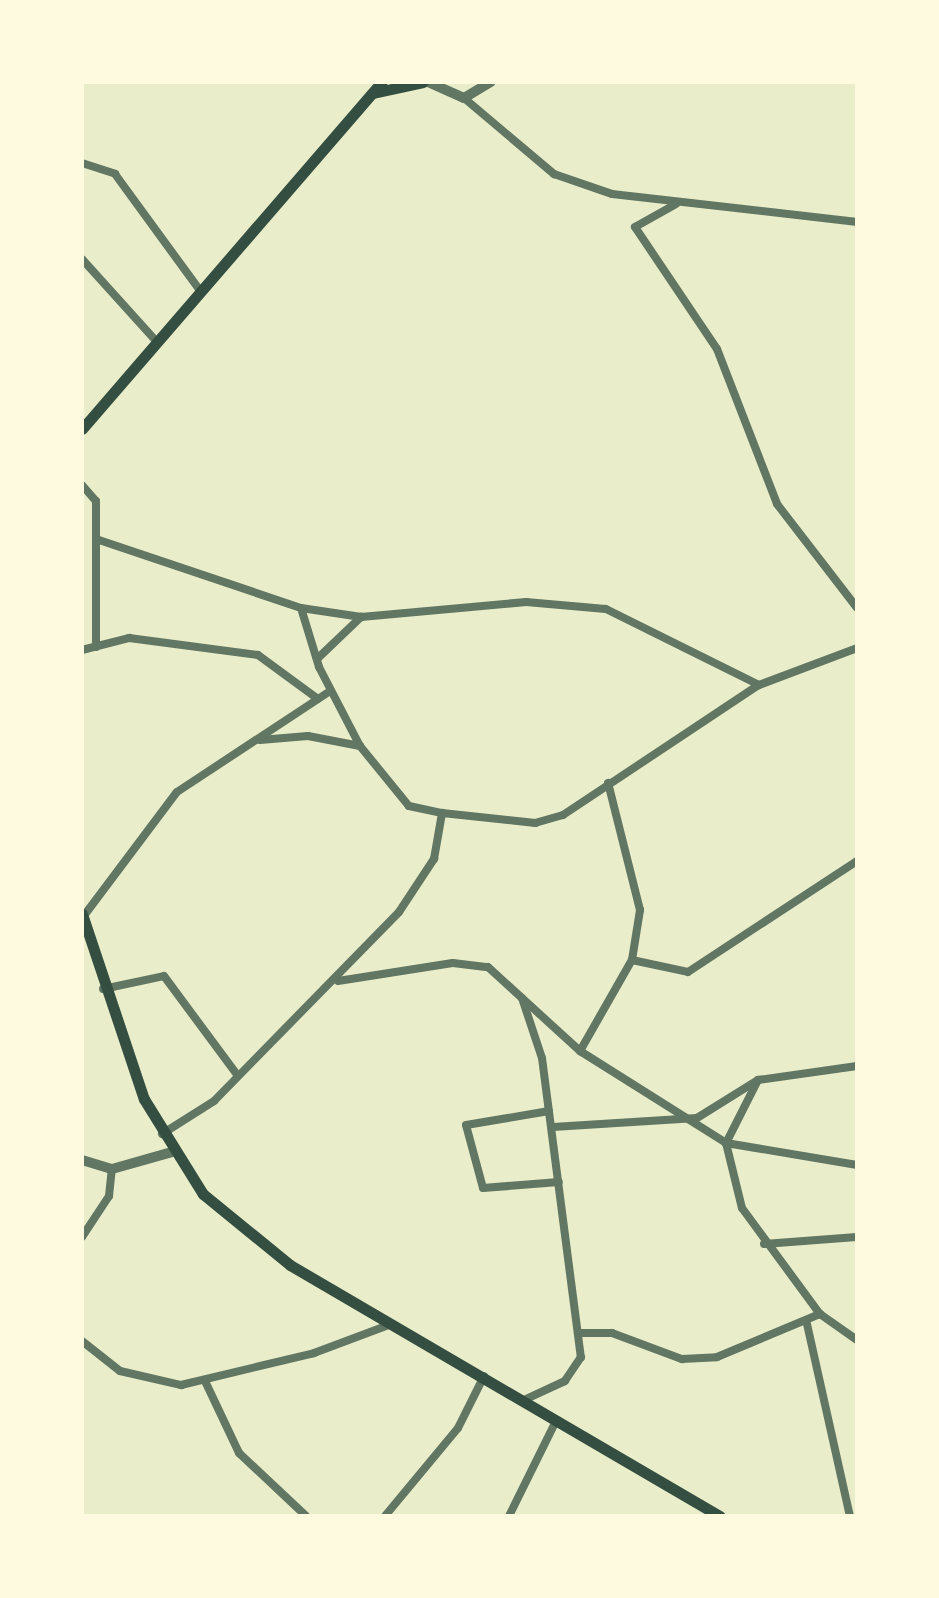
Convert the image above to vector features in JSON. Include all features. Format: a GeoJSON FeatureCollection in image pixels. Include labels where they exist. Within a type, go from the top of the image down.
{"type":"FeatureCollection","features":[{"type":"Feature","properties":{"kind":"main road"},"geometry":{"type":"LineString","coordinates":[[354,110],[369,82]]}},
{"type":"Feature","properties":{"kind":"main road"},"geometry":{"type":"LineString","coordinates":[[82,429],[354,110],[382,82]]}},
{"type":"Feature","properties":{"kind":"main road"},"geometry":{"type":"LineString","coordinates":[[365,98],[425,82]]}},
{"type":"Feature","properties":{"kind":"main road"},"geometry":{"type":"LineString","coordinates":[[82,915],[102,989],[161,1135],[203,1194],[254,1239],[391,1324],[720,1516]]}},
{"type":"Feature","properties":{"kind":"street"},"geometry":{"type":"LineString","coordinates":[[425,82],[464,98],[554,174],[612,194],[676,204],[857,222]]}},
{"type":"Feature","properties":{"kind":"street"},"geometry":{"type":"LineString","coordinates":[[464,98],[491,82]]}},
{"type":"Feature","properties":{"kind":"street"},"geometry":{"type":"LineString","coordinates":[[82,163],[115,174],[201,292]]}},
{"type":"Feature","properties":{"kind":"street"},"geometry":{"type":"LineString","coordinates":[[676,204],[635,227],[717,349],[777,504],[857,608]]}},
{"type":"Feature","properties":{"kind":"street"},"geometry":{"type":"LineString","coordinates":[[82,259],[157,342]]}},
{"type":"Feature","properties":{"kind":"street"},"geometry":{"type":"LineString","coordinates":[[82,485],[96,501],[99,540],[96,647]]}},
{"type":"Feature","properties":{"kind":"street"},"geometry":{"type":"LineString","coordinates":[[99,540],[301,608],[361,617],[526,602],[606,609],[759,685]]}},
{"type":"Feature","properties":{"kind":"street"},"geometry":{"type":"LineString","coordinates":[[301,608],[330,691],[360,746],[409,806],[442,813],[549,820],[759,685],[857,648]]}},
{"type":"Feature","properties":{"kind":"street"},"geometry":{"type":"LineString","coordinates":[[317,659],[361,617]]}},
{"type":"Feature","properties":{"kind":"street"},"geometry":{"type":"LineString","coordinates":[[82,650],[129,638],[258,655],[318,699]]}},
{"type":"Feature","properties":{"kind":"street"},"geometry":{"type":"LineString","coordinates":[[82,915],[177,792],[330,691]]}},
{"type":"Feature","properties":{"kind":"street"},"geometry":{"type":"LineString","coordinates":[[255,740],[308,736],[360,746]]}},
{"type":"Feature","properties":{"kind":"street"},"geometry":{"type":"LineString","coordinates":[[580,1051],[632,960],[640,910],[608,783]]}},
{"type":"Feature","properties":{"kind":"street"},"geometry":{"type":"LineString","coordinates":[[161,1135],[238,1076],[338,981],[425,875],[442,836],[442,813]]}},
{"type":"Feature","properties":{"kind":"street"},"geometry":{"type":"LineString","coordinates":[[632,960],[688,972],[857,861]]}},
{"type":"Feature","properties":{"kind":"street"},"geometry":{"type":"LineString","coordinates":[[338,981],[453,963],[488,967],[518,990],[580,1051],[697,1118],[726,1143],[857,1165]]}},
{"type":"Feature","properties":{"kind":"street"},"geometry":{"type":"LineString","coordinates":[[102,989],[164,976],[238,1076]]}},
{"type":"Feature","properties":{"kind":"street"},"geometry":{"type":"LineString","coordinates":[[518,990],[538,1032],[580,1333],[575,1373],[524,1400]]}},
{"type":"Feature","properties":{"kind":"street"},"geometry":{"type":"LineString","coordinates":[[553,1127],[697,1118],[758,1080],[857,1066]]}},
{"type":"Feature","properties":{"kind":"street"},"geometry":{"type":"LineString","coordinates":[[758,1080],[726,1143],[742,1208],[764,1244],[820,1314],[857,1340]]}},
{"type":"Feature","properties":{"kind":"street"},"geometry":{"type":"LineString","coordinates":[[549,1111],[466,1125],[483,1188],[559,1182]]}},
{"type":"Feature","properties":{"kind":"street"},"geometry":{"type":"LineString","coordinates":[[82,1160],[112,1169],[172,1152]]}},
{"type":"Feature","properties":{"kind":"street"},"geometry":{"type":"LineString","coordinates":[[82,1237],[109,1196],[112,1169]]}},
{"type":"Feature","properties":{"kind":"street"},"geometry":{"type":"LineString","coordinates":[[764,1244],[857,1237]]}},
{"type":"Feature","properties":{"kind":"street"},"geometry":{"type":"LineString","coordinates":[[580,1333],[612,1333],[682,1359],[717,1357],[807,1324],[820,1314]]}},
{"type":"Feature","properties":{"kind":"street"},"geometry":{"type":"LineString","coordinates":[[82,1341],[120,1371],[153,1382],[205,1381],[391,1324]]}},
{"type":"Feature","properties":{"kind":"street"},"geometry":{"type":"LineString","coordinates":[[807,1324],[850,1516]]}},
{"type":"Feature","properties":{"kind":"street"},"geometry":{"type":"LineString","coordinates":[[385,1516],[458,1428],[484,1376]]}},
{"type":"Feature","properties":{"kind":"street"},"geometry":{"type":"LineString","coordinates":[[205,1381],[239,1453],[306,1516]]}},
{"type":"Feature","properties":{"kind":"street"},"geometry":{"type":"LineString","coordinates":[[509,1516],[556,1421]]}}]}
